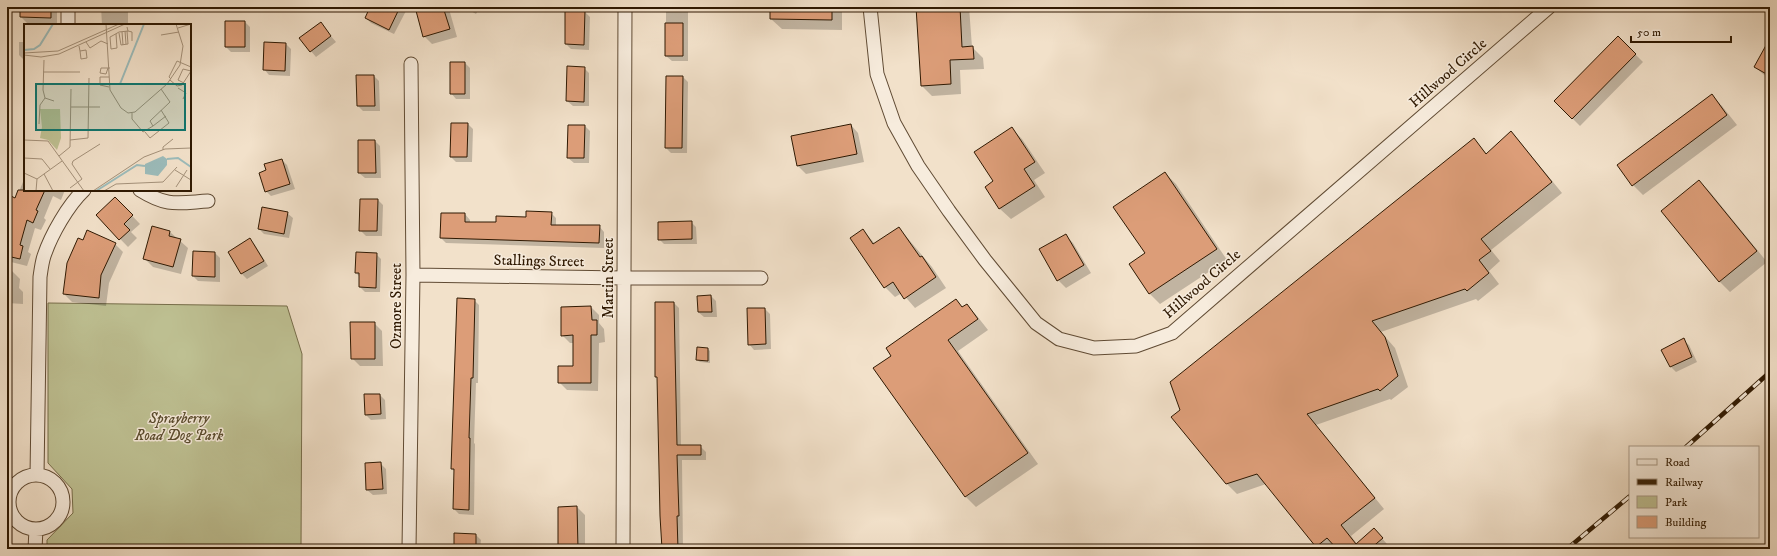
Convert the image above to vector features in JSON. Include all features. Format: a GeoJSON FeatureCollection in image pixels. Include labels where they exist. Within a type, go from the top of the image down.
{"type":"FeatureCollection","features":[{"type":"Feature","properties":{"kind":"street"},"geometry":{"type":"LineString","coordinates":[[68,7],[68,24]]}},
{"type":"Feature","properties":{"kind":"street","name":"Martin Street"},"geometry":{"type":"LineString","coordinates":[[623,549],[625,7]]}},
{"type":"Feature","properties":{"kind":"street","name":"Hillwood Circle"},"geometry":{"type":"LineString","coordinates":[[870,7],[877,74],[894,123],[918,166],[981,254],[1036,323],[1059,339],[1094,348],[1136,346],[1172,332],[1549,7]]}},
{"type":"Feature","properties":{"kind":"street","name":"Ozmore Street"},"geometry":{"type":"LineString","coordinates":[[410,549],[413,275],[411,64]]}},
{"type":"Feature","properties":{"kind":"street"},"geometry":{"type":"LineString","coordinates":[[37,475],[40,277],[44,256],[56,231],[76,198],[83,191]]}},
{"type":"Feature","properties":{"kind":"street"},"geometry":{"type":"LineString","coordinates":[[142,191],[153,198],[168,203],[208,201]]}},
{"type":"Feature","properties":{"kind":"street","name":"Stallings Street"},"geometry":{"type":"LineString","coordinates":[[413,275],[762,278]]}},
{"type":"Feature","properties":{"kind":"street"},"geometry":{"type":"LineString","coordinates":[[37,475],[46,477],[54,482],[60,489],[63,501],[59,516],[53,523],[45,528],[36,529],[27,528],[17,520],[10,510],[9,502],[11,493],[15,486],[28,476],[37,475]]}},
{"type":"Feature","properties":{"kind":"street"},"geometry":{"type":"LineString","coordinates":[[36,529],[36,549]]}},
{"type":"Feature","properties":{"kind":"green space","name":"Sprayberry Road Dog Park"},"geometry":{"type":"Polygon","coordinates":[[[48,303],[287,306],[302,354],[301,549],[47,549],[47,540],[73,513],[72,489],[48,463],[48,303]]]}},
{"type":"Feature","properties":{"kind":"building"},"geometry":{"type":"Polygon","coordinates":[[[20,7],[51,7],[51,18],[20,17],[20,7]]]}},
{"type":"Feature","properties":{"kind":"building"},"geometry":{"type":"Polygon","coordinates":[[[370,7],[400,7],[389,30],[365,18],[370,7]]]}},
{"type":"Feature","properties":{"kind":"building"},"geometry":{"type":"Polygon","coordinates":[[[415,7],[443,7],[450,29],[423,37],[415,7]]]}},
{"type":"Feature","properties":{"kind":"building"},"geometry":{"type":"Polygon","coordinates":[[[770,7],[832,7],[832,20],[770,19],[770,7]]]}},
{"type":"Feature","properties":{"kind":"building"},"geometry":{"type":"Polygon","coordinates":[[[916,7],[960,7],[962,47],[973,46],[974,59],[950,60],[951,84],[921,86],[916,7]]]}},
{"type":"Feature","properties":{"kind":"building"},"geometry":{"type":"Polygon","coordinates":[[[565,10],[585,10],[584,45],[565,44],[565,10]]]}},
{"type":"Feature","properties":{"kind":"building"},"geometry":{"type":"Polygon","coordinates":[[[225,21],[245,21],[245,47],[225,47],[225,21]]]}},
{"type":"Feature","properties":{"kind":"building"},"geometry":{"type":"Polygon","coordinates":[[[321,22],[331,36],[310,52],[299,38],[321,22]]]}},
{"type":"Feature","properties":{"kind":"building"},"geometry":{"type":"Polygon","coordinates":[[[665,23],[683,23],[683,56],[665,56],[665,23]]]}},
{"type":"Feature","properties":{"kind":"building"},"geometry":{"type":"Polygon","coordinates":[[[1618,36],[1636,54],[1572,119],[1554,101],[1618,36]]]}},
{"type":"Feature","properties":{"kind":"building"},"geometry":{"type":"Polygon","coordinates":[[[1770,38],[1770,76],[1754,67],[1770,38]]]}},
{"type":"Feature","properties":{"kind":"building"},"geometry":{"type":"Polygon","coordinates":[[[264,42],[286,43],[285,71],[263,70],[264,42]]]}},
{"type":"Feature","properties":{"kind":"building"},"geometry":{"type":"Polygon","coordinates":[[[450,62],[465,62],[465,94],[450,94],[450,62]]]}},
{"type":"Feature","properties":{"kind":"building"},"geometry":{"type":"Polygon","coordinates":[[[567,66],[585,67],[584,102],[566,101],[567,66]]]}},
{"type":"Feature","properties":{"kind":"building"},"geometry":{"type":"Polygon","coordinates":[[[356,75],[374,75],[375,106],[357,106],[356,75]]]}},
{"type":"Feature","properties":{"kind":"building"},"geometry":{"type":"Polygon","coordinates":[[[666,76],[683,76],[682,148],[665,148],[666,76]]]}},
{"type":"Feature","properties":{"kind":"building"},"geometry":{"type":"Polygon","coordinates":[[[1712,94],[1727,115],[1632,186],[1617,165],[1712,94]]]}},
{"type":"Feature","properties":{"kind":"building"},"geometry":{"type":"Polygon","coordinates":[[[451,123],[468,123],[467,157],[450,157],[451,123]]]}},
{"type":"Feature","properties":{"kind":"building"},"geometry":{"type":"Polygon","coordinates":[[[851,124],[857,154],[797,166],[791,136],[851,124]]]}},
{"type":"Feature","properties":{"kind":"building"},"geometry":{"type":"Polygon","coordinates":[[[568,125],[585,125],[584,158],[567,158],[568,125]]]}},
{"type":"Feature","properties":{"kind":"building"},"geometry":{"type":"Polygon","coordinates":[[[1012,127],[1035,162],[1024,169],[1035,186],[999,209],[985,187],[993,181],[974,152],[1012,127]]]}},
{"type":"Feature","properties":{"kind":"building"},"geometry":{"type":"Polygon","coordinates":[[[1511,131],[1552,182],[1481,239],[1491,251],[1479,260],[1489,273],[1467,291],[1465,289],[1372,321],[1385,337],[1398,376],[1380,391],[1378,389],[1307,414],[1375,498],[1341,525],[1356,544],[1374,528],[1383,538],[1370,549],[1337,549],[1327,538],[1316,547],[1257,474],[1226,484],[1171,417],[1180,410],[1170,382],[1474,138],[1486,154],[1511,131]]]}},
{"type":"Feature","properties":{"kind":"building"},"geometry":{"type":"Polygon","coordinates":[[[358,140],[375,140],[376,173],[358,173],[358,140]]]}},
{"type":"Feature","properties":{"kind":"building"},"geometry":{"type":"Polygon","coordinates":[[[282,159],[290,184],[265,192],[259,173],[266,170],[264,164],[282,159]]]}},
{"type":"Feature","properties":{"kind":"building"},"geometry":{"type":"Polygon","coordinates":[[[1165,172],[1217,249],[1149,294],[1129,264],[1145,253],[1113,207],[1165,172]]]}},
{"type":"Feature","properties":{"kind":"building"},"geometry":{"type":"Polygon","coordinates":[[[1699,180],[1757,251],[1719,282],[1661,211],[1699,180]]]}},
{"type":"Feature","properties":{"kind":"building"},"geometry":{"type":"Polygon","coordinates":[[[18,190],[45,191],[36,210],[38,211],[33,223],[27,220],[20,245],[23,246],[20,259],[7,256],[7,194],[15,198],[18,190]]]}},
{"type":"Feature","properties":{"kind":"building"},"geometry":{"type":"Polygon","coordinates":[[[115,197],[133,215],[124,224],[130,230],[119,240],[96,215],[115,197]]]}},
{"type":"Feature","properties":{"kind":"building"},"geometry":{"type":"Polygon","coordinates":[[[360,199],[378,199],[377,231],[359,231],[360,199]]]}},
{"type":"Feature","properties":{"kind":"building"},"geometry":{"type":"Polygon","coordinates":[[[262,207],[288,212],[284,234],[258,229],[262,207]]]}},
{"type":"Feature","properties":{"kind":"building"},"geometry":{"type":"Polygon","coordinates":[[[526,211],[552,212],[551,225],[600,225],[599,243],[440,238],[441,213],[465,213],[465,222],[496,222],[496,216],[526,217],[526,211]]]}},
{"type":"Feature","properties":{"kind":"building"},"geometry":{"type":"Polygon","coordinates":[[[692,221],[692,239],[658,240],[658,222],[692,221]]]}},
{"type":"Feature","properties":{"kind":"building"},"geometry":{"type":"Polygon","coordinates":[[[152,226],[170,231],[169,236],[181,239],[173,267],[143,259],[152,226]]]}},
{"type":"Feature","properties":{"kind":"building"},"geometry":{"type":"Polygon","coordinates":[[[899,227],[920,257],[922,256],[936,277],[904,299],[893,282],[884,288],[850,238],[863,229],[873,244],[899,227]]]}},
{"type":"Feature","properties":{"kind":"building"},"geometry":{"type":"Polygon","coordinates":[[[87,230],[116,243],[101,275],[99,298],[63,294],[67,263],[78,238],[83,240],[87,230]]]}},
{"type":"Feature","properties":{"kind":"building"},"geometry":{"type":"Polygon","coordinates":[[[1066,234],[1084,265],[1057,281],[1039,249],[1066,234]]]}},
{"type":"Feature","properties":{"kind":"building"},"geometry":{"type":"Polygon","coordinates":[[[250,238],[264,261],[241,274],[228,252],[250,238]]]}},
{"type":"Feature","properties":{"kind":"building"},"geometry":{"type":"Polygon","coordinates":[[[193,251],[215,252],[215,277],[192,276],[193,251]]]}},
{"type":"Feature","properties":{"kind":"building"},"geometry":{"type":"Polygon","coordinates":[[[356,252],[377,253],[376,288],[359,287],[359,273],[355,273],[356,252]]]}},
{"type":"Feature","properties":{"kind":"building"},"geometry":{"type":"Polygon","coordinates":[[[711,295],[712,312],[698,312],[697,296],[711,295]]]}},
{"type":"Feature","properties":{"kind":"building"},"geometry":{"type":"Polygon","coordinates":[[[457,298],[475,299],[473,378],[471,378],[469,438],[469,510],[453,509],[454,469],[451,469],[457,298]]]}},
{"type":"Feature","properties":{"kind":"building"},"geometry":{"type":"Polygon","coordinates":[[[956,299],[962,307],[967,304],[978,319],[948,340],[1028,453],[965,497],[873,368],[891,356],[886,348],[956,299]]]}},
{"type":"Feature","properties":{"kind":"building"},"geometry":{"type":"Polygon","coordinates":[[[655,302],[674,302],[677,445],[701,445],[701,455],[677,455],[679,516],[677,516],[678,549],[662,549],[657,377],[655,377],[655,302]]]}},
{"type":"Feature","properties":{"kind":"building"},"geometry":{"type":"Polygon","coordinates":[[[591,306],[592,320],[597,320],[597,335],[591,335],[591,383],[558,383],[558,366],[573,366],[573,335],[561,336],[561,307],[591,306]]]}},
{"type":"Feature","properties":{"kind":"building"},"geometry":{"type":"Polygon","coordinates":[[[747,308],[765,308],[766,344],[748,345],[747,308]]]}},
{"type":"Feature","properties":{"kind":"building"},"geometry":{"type":"Polygon","coordinates":[[[350,322],[375,322],[375,359],[351,359],[350,322]]]}},
{"type":"Feature","properties":{"kind":"building"},"geometry":{"type":"Polygon","coordinates":[[[1684,338],[1692,357],[1670,367],[1661,350],[1684,338]]]}},
{"type":"Feature","properties":{"kind":"building"},"geometry":{"type":"Polygon","coordinates":[[[697,347],[708,348],[708,361],[696,360],[697,347]]]}},
{"type":"Feature","properties":{"kind":"building"},"geometry":{"type":"Polygon","coordinates":[[[364,394],[380,394],[381,414],[365,415],[364,394]]]}},
{"type":"Feature","properties":{"kind":"building"},"geometry":{"type":"Polygon","coordinates":[[[381,462],[383,489],[366,490],[365,463],[381,462]]]}},
{"type":"Feature","properties":{"kind":"building"},"geometry":{"type":"Polygon","coordinates":[[[577,506],[578,549],[558,549],[558,507],[577,506]]]}},
{"type":"Feature","properties":{"kind":"building"},"geometry":{"type":"Polygon","coordinates":[[[454,533],[476,534],[476,549],[454,549],[454,533]]]}},
{"type":"Feature","properties":{"kind":"railway"},"geometry":{"type":"LineString","coordinates":[[1687,446],[1770,372]]}},
{"type":"Feature","properties":{"kind":"railway"},"geometry":{"type":"LineString","coordinates":[[1567,549],[1629,497]]}}]}
